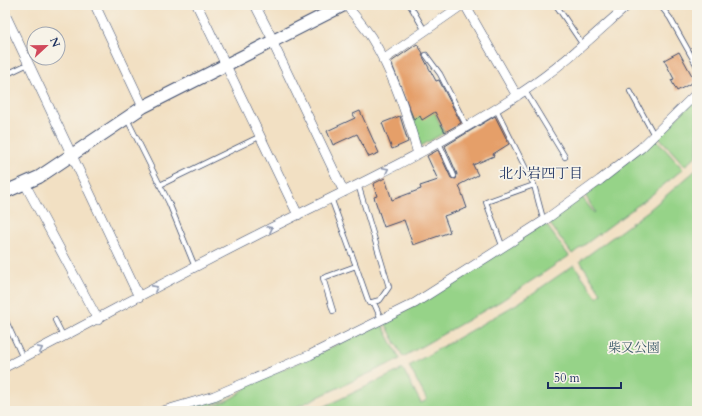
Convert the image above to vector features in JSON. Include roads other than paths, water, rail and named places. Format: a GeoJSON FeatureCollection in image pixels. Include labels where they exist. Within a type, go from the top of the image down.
{"type":"FeatureCollection","features":[{"type":"Feature","properties":{"kind":"street"},"geometry":{"type":"LineString","coordinates":[[95,5],[143,107]]}},
{"type":"Feature","properties":{"kind":"street"},"geometry":{"type":"LineString","coordinates":[[197,5],[298,215]]}},
{"type":"Feature","properties":{"kind":"street"},"geometry":{"type":"LineString","coordinates":[[255,5],[344,192]]}},
{"type":"Feature","properties":{"kind":"street"},"geometry":{"type":"LineString","coordinates":[[5,192],[39,177],[143,107],[345,5],[370,36],[383,60],[411,128],[418,154]]}},
{"type":"Feature","properties":{"kind":"street"},"geometry":{"type":"LineString","coordinates":[[383,60],[462,5]]}},
{"type":"Feature","properties":{"kind":"street"},"geometry":{"type":"LineString","coordinates":[[465,5],[521,93]]}},
{"type":"Feature","properties":{"kind":"street"},"geometry":{"type":"LineString","coordinates":[[5,367],[64,338],[195,267],[418,154],[467,127],[521,93],[583,45],[628,5]]}},
{"type":"Feature","properties":{"kind":"street"},"geometry":{"type":"LineString","coordinates":[[5,14],[26,60]]}},
{"type":"Feature","properties":{"kind":"street"},"geometry":{"type":"LineString","coordinates":[[29,66],[139,297]]}},
{"type":"Feature","properties":{"kind":"street"},"geometry":{"type":"LineString","coordinates":[[163,411],[214,396],[310,355],[382,321],[435,291],[545,220],[605,177],[654,135],[697,93]]}},
{"type":"Feature","properties":{"kind":"street"},"geometry":{"type":"LineString","coordinates":[[25,184],[98,320]]}},
{"type":"Feature","properties":{"kind":"lane"},"geometry":{"type":"LineString","coordinates":[[410,5],[425,31]]}},
{"type":"Feature","properties":{"kind":"lane"},"geometry":{"type":"LineString","coordinates":[[660,5],[670,18],[697,66]]}},
{"type":"Feature","properties":{"kind":"lane"},"geometry":{"type":"LineString","coordinates":[[559,6],[583,45]]}},
{"type":"Feature","properties":{"kind":"lane"},"geometry":{"type":"LineString","coordinates":[[426,55],[440,74],[467,127]]}},
{"type":"Feature","properties":{"kind":"lane"},"geometry":{"type":"LineString","coordinates":[[5,75],[26,65]]}},
{"type":"Feature","properties":{"kind":"lane"},"geometry":{"type":"LineString","coordinates":[[630,91],[654,135]]}},
{"type":"Feature","properties":{"kind":"lane"},"geometry":{"type":"LineString","coordinates":[[521,93],[565,157]]}},
{"type":"Feature","properties":{"kind":"lane"},"geometry":{"type":"LineString","coordinates":[[496,109],[534,185],[542,215],[545,220]]}},
{"type":"Feature","properties":{"kind":"lane"},"geometry":{"type":"LineString","coordinates":[[126,118],[160,185],[195,267]]}},
{"type":"Feature","properties":{"kind":"lane"},"geometry":{"type":"LineString","coordinates":[[160,185],[260,136]]}},
{"type":"Feature","properties":{"kind":"lane"},"geometry":{"type":"LineString","coordinates":[[439,143],[454,176]]}},
{"type":"Feature","properties":{"kind":"lane"},"geometry":{"type":"LineString","coordinates":[[331,198],[369,303],[374,303],[383,297],[389,287],[358,184]]}},
{"type":"Feature","properties":{"kind":"lane"},"geometry":{"type":"LineString","coordinates":[[503,248],[486,202],[534,185]]}},
{"type":"Feature","properties":{"kind":"lane"},"geometry":{"type":"LineString","coordinates":[[333,311],[323,278],[356,266]]}},
{"type":"Feature","properties":{"kind":"lane"},"geometry":{"type":"LineString","coordinates":[[374,303],[382,321]]}},
{"type":"Feature","properties":{"kind":"lane"},"geometry":{"type":"LineString","coordinates":[[5,319],[23,358]]}},
{"type":"Feature","properties":{"kind":"lane"},"geometry":{"type":"LineString","coordinates":[[55,320],[64,338]]}},
{"type":"Feature","properties":{"kind":"district","name":"北小岩四丁目"},"geometry":{"type":"Point","coordinates":[541,173]}},
{"type":"Feature","properties":{"kind":"park label","name":"柴又公園"},"geometry":{"type":"Point","coordinates":[634,348]}}]}
